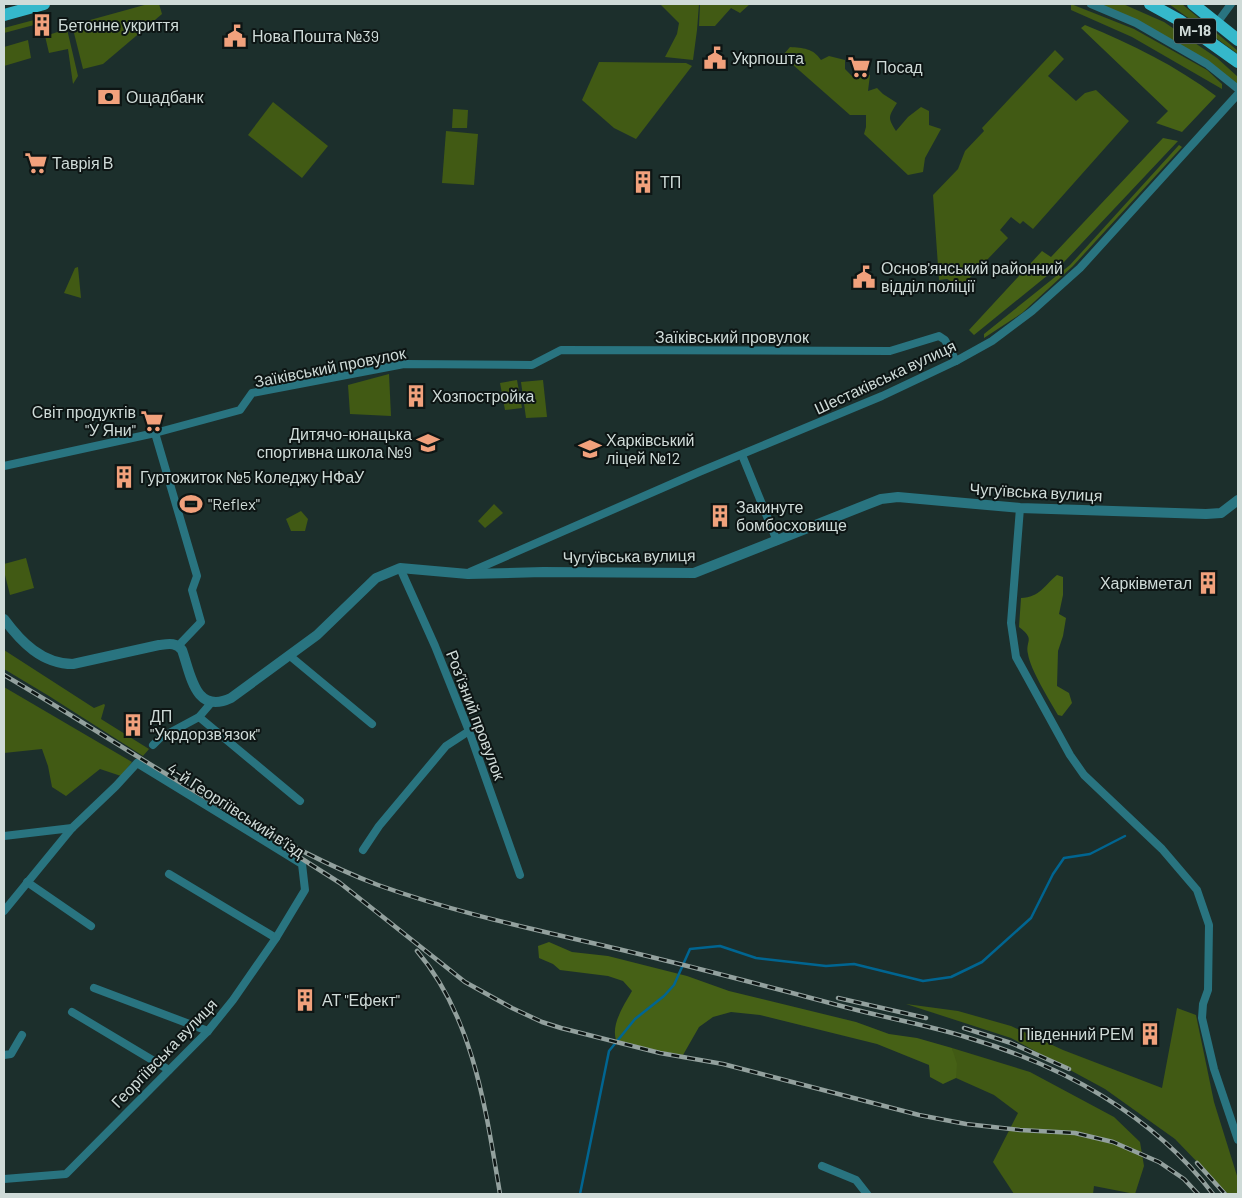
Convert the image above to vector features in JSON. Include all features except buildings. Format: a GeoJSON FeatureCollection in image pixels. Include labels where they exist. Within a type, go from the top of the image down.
{"type":"FeatureCollection","features":[{"type":"Feature","properties":{"kind":"main road"},"geometry":{"type":"LineString","coordinates":[[4,16],[44,4]]}},
{"type":"Feature","properties":{"kind":"main road","name":"М-18"},"geometry":{"type":"LineString","coordinates":[[1150,4],[1179,20],[1238,62]]}},
{"type":"Feature","properties":{"kind":"main road","name":"М-18"},"geometry":{"type":"LineString","coordinates":[[1193,4],[1238,40]]}},
{"type":"Feature","properties":{"kind":"street"},"geometry":{"type":"LineString","coordinates":[[1091,4],[1136,23],[1191,54],[1207,64],[1238,89]]}},
{"type":"Feature","properties":{"kind":"street"},"geometry":{"type":"LineString","coordinates":[[1217,23],[1231,4]]}},
{"type":"Feature","properties":{"kind":"street","name":"Шестаківська вулиця"},"geometry":{"type":"LineString","coordinates":[[468,574],[699,472],[882,396],[956,361],[992,340],[1032,311],[1080,268],[1238,94]]}},
{"type":"Feature","properties":{"kind":"street","name":"Заїківський провулок"},"geometry":{"type":"LineString","coordinates":[[4,466],[155,433],[240,410],[252,393],[404,364],[532,365],[561,350],[890,351],[939,336],[944,340],[956,361]]}},
{"type":"Feature","properties":{"kind":"street"},"geometry":{"type":"LineString","coordinates":[[155,433],[197,576],[192,590],[201,622],[179,645]]}},
{"type":"Feature","properties":{"kind":"street"},"geometry":{"type":"LineString","coordinates":[[742,455],[777,541]]}},
{"type":"Feature","properties":{"kind":"street","name":"Чугуївська вулиця"},"geometry":{"type":"LineString","coordinates":[[153,745],[160,738],[198,716],[211,703],[222,703],[231,698],[290,656],[317,634],[376,578],[400,568],[468,574],[543,572],[694,573],[881,499],[898,498],[1020,508],[1206,514],[1221,513],[1238,500]]}},
{"type":"Feature","properties":{"kind":"street"},"geometry":{"type":"LineString","coordinates":[[1020,508],[1010,623],[1016,657],[1070,755],[1084,775],[1162,850],[1197,890],[1209,925],[1208,990],[1203,1004],[1202,1018],[1214,1069],[1238,1140]]}},
{"type":"Feature","properties":{"kind":"street","name":"Роз’їзний провулок"},"geometry":{"type":"LineString","coordinates":[[400,568],[435,646],[469,731],[520,875]]}},
{"type":"Feature","properties":{"kind":"street"},"geometry":{"type":"LineString","coordinates":[[4,619],[30,648],[59,664],[73,664],[159,645],[172,643],[179,645],[197,691],[203,699],[211,703]]}},
{"type":"Feature","properties":{"kind":"street"},"geometry":{"type":"LineString","coordinates":[[290,656],[372,724]]}},
{"type":"Feature","properties":{"kind":"street"},"geometry":{"type":"LineString","coordinates":[[198,716],[300,801]]}},
{"type":"Feature","properties":{"kind":"street"},"geometry":{"type":"LineString","coordinates":[[363,850],[379,826],[446,746],[469,731]]}},
{"type":"Feature","properties":{"kind":"street","name":"4-й Георгіївський в’їзд"},"geometry":{"type":"LineString","coordinates":[[72,828],[137,764],[302,864],[305,890]]}},
{"type":"Feature","properties":{"kind":"street"},"geometry":{"type":"LineString","coordinates":[[4,836],[72,828]]}},
{"type":"Feature","properties":{"kind":"street"},"geometry":{"type":"LineString","coordinates":[[4,911],[72,828]]}},
{"type":"Feature","properties":{"kind":"street"},"geometry":{"type":"LineString","coordinates":[[169,874],[276,938]]}},
{"type":"Feature","properties":{"kind":"street"},"geometry":{"type":"LineString","coordinates":[[27,882],[90,926]]}},
{"type":"Feature","properties":{"kind":"street","name":"Георгіївська вулиця"},"geometry":{"type":"LineString","coordinates":[[4,1180],[66,1174],[208,1031],[233,1000],[276,938],[305,890]]}},
{"type":"Feature","properties":{"kind":"street"},"geometry":{"type":"LineString","coordinates":[[94,988],[208,1031]]}},
{"type":"Feature","properties":{"kind":"street"},"geometry":{"type":"LineString","coordinates":[[72,1012],[169,1070]]}},
{"type":"Feature","properties":{"kind":"street"},"geometry":{"type":"LineString","coordinates":[[4,1056],[11,1054],[22,1035]]}},
{"type":"Feature","properties":{"kind":"street"},"geometry":{"type":"LineString","coordinates":[[822,1166],[856,1180],[867,1194]]}},
{"type":"Feature","properties":{"kind":"green space"},"geometry":{"type":"Polygon","coordinates":[[[148,4],[159,4],[162,14],[103,64],[83,69],[72,25],[148,4]]]}},
{"type":"Feature","properties":{"kind":"green space"},"geometry":{"type":"Polygon","coordinates":[[[660,4],[699,4],[693,60],[665,57],[677,34],[679,23],[660,4]]]}},
{"type":"Feature","properties":{"kind":"green space"},"geometry":{"type":"Polygon","coordinates":[[[700,4],[750,4],[740,13],[731,8],[715,26],[699,26],[700,4]]]}},
{"type":"Feature","properties":{"kind":"green space"},"geometry":{"type":"Polygon","coordinates":[[[1071,4],[1134,29],[1207,70],[1222,84],[1222,89],[1132,37],[1071,10],[1071,4]]]}},
{"type":"Feature","properties":{"kind":"green space"},"geometry":{"type":"Polygon","coordinates":[[[1099,4],[1123,4],[1164,22],[1217,58],[1238,77],[1238,87],[1209,61],[1099,4]]]}},
{"type":"Feature","properties":{"kind":"green space"},"geometry":{"type":"Polygon","coordinates":[[[1169,4],[1182,4],[1238,51],[1238,54],[1169,4]]]}},
{"type":"Feature","properties":{"kind":"green space"},"geometry":{"type":"Polygon","coordinates":[[[34,20],[34,25],[4,33],[4,28],[34,20]]]}},
{"type":"Feature","properties":{"kind":"green space"},"geometry":{"type":"Polygon","coordinates":[[[1085,25],[1153,56],[1216,96],[1182,132],[1156,123],[1168,111],[1081,28],[1085,25]]]}},
{"type":"Feature","properties":{"kind":"green space"},"geometry":{"type":"Polygon","coordinates":[[[67,29],[78,76],[73,84],[68,49],[49,53],[45,36],[67,29]]]}},
{"type":"Feature","properties":{"kind":"green space"},"geometry":{"type":"Polygon","coordinates":[[[28,40],[31,58],[4,66],[4,47],[28,40]]]}},
{"type":"Feature","properties":{"kind":"green space"},"geometry":{"type":"Polygon","coordinates":[[[790,47],[811,51],[821,60],[829,56],[845,60],[845,69],[854,78],[862,72],[870,75],[868,91],[877,88],[897,103],[890,117],[896,131],[908,117],[921,107],[929,111],[929,125],[941,129],[925,158],[923,172],[908,175],[864,134],[866,115],[850,115],[792,64],[782,62],[784,54],[790,47]]]}},
{"type":"Feature","properties":{"kind":"green space"},"geometry":{"type":"Polygon","coordinates":[[[1055,50],[1064,59],[1048,76],[1076,101],[1085,93],[1096,90],[1129,121],[1033,229],[1023,221],[1020,224],[1011,217],[1000,230],[1008,238],[961,287],[947,279],[939,280],[933,195],[958,169],[965,151],[984,131],[982,128],[1055,50]]]}},
{"type":"Feature","properties":{"kind":"green space"},"geometry":{"type":"Polygon","coordinates":[[[599,62],[686,63],[692,66],[636,139],[614,128],[582,100],[599,62]]]}},
{"type":"Feature","properties":{"kind":"green space"},"geometry":{"type":"Polygon","coordinates":[[[273,102],[328,146],[302,178],[248,135],[273,102]]]}},
{"type":"Feature","properties":{"kind":"green space"},"geometry":{"type":"Polygon","coordinates":[[[453,109],[468,110],[467,128],[452,128],[453,109]]]}},
{"type":"Feature","properties":{"kind":"green space"},"geometry":{"type":"Polygon","coordinates":[[[446,131],[478,134],[474,185],[442,183],[446,131]]]}},
{"type":"Feature","properties":{"kind":"green space"},"geometry":{"type":"Polygon","coordinates":[[[1163,138],[1178,141],[1064,262],[974,335],[969,330],[1042,251],[1051,257],[1163,138]]]}},
{"type":"Feature","properties":{"kind":"green space"},"geometry":{"type":"Polygon","coordinates":[[[1179,145],[1182,147],[1073,266],[1022,313],[984,338],[984,334],[1070,265],[1179,145]]]}},
{"type":"Feature","properties":{"kind":"green space"},"geometry":{"type":"Polygon","coordinates":[[[78,267],[81,298],[64,293],[75,268],[78,267]]]}},
{"type":"Feature","properties":{"kind":"green space"},"geometry":{"type":"Polygon","coordinates":[[[389,374],[391,416],[350,414],[348,385],[389,374]]]}},
{"type":"Feature","properties":{"kind":"green space"},"geometry":{"type":"Polygon","coordinates":[[[517,380],[522,408],[505,410],[500,383],[517,380]]]}},
{"type":"Feature","properties":{"kind":"green space"},"geometry":{"type":"Polygon","coordinates":[[[543,380],[547,417],[526,418],[521,382],[543,380]]]}},
{"type":"Feature","properties":{"kind":"green space"},"geometry":{"type":"Polygon","coordinates":[[[494,504],[503,513],[485,528],[478,521],[494,504]]]}},
{"type":"Feature","properties":{"kind":"green space"},"geometry":{"type":"Polygon","coordinates":[[[301,511],[308,519],[305,531],[291,531],[286,519],[301,511]]]}},
{"type":"Feature","properties":{"kind":"green space"},"geometry":{"type":"Polygon","coordinates":[[[26,558],[34,588],[10,595],[4,564],[26,558]]]}},
{"type":"Feature","properties":{"kind":"green space"},"geometry":{"type":"Polygon","coordinates":[[[1057,575],[1063,577],[1063,595],[1059,614],[1066,618],[1058,651],[1057,686],[1069,693],[1072,703],[1062,716],[1058,715],[1036,676],[1027,649],[1029,638],[1019,627],[1021,598],[1033,596],[1057,575]]]}},
{"type":"Feature","properties":{"kind":"green space"},"geometry":{"type":"Polygon","coordinates":[[[4,650],[94,708],[104,704],[101,719],[149,749],[143,756],[4,669],[4,650]]]}},
{"type":"Feature","properties":{"kind":"green space"},"geometry":{"type":"Polygon","coordinates":[[[4,687],[132,762],[121,776],[100,769],[66,796],[52,787],[42,749],[4,753],[4,687]]]}},
{"type":"Feature","properties":{"kind":"green space"},"geometry":{"type":"Polygon","coordinates":[[[549,942],[572,952],[608,956],[687,976],[729,991],[856,1022],[889,1034],[917,1038],[952,1048],[957,1064],[956,1078],[943,1084],[930,1077],[929,1065],[877,1044],[760,1015],[731,1012],[713,1017],[699,1027],[683,1055],[616,1040],[615,1028],[617,1021],[632,991],[623,981],[608,976],[560,970],[553,964],[539,958],[538,946],[549,942]]]}},
{"type":"Feature","properties":{"kind":"green space"},"geometry":{"type":"Polygon","coordinates":[[[906,1004],[958,1011],[1011,1026],[1063,1050],[1162,1088],[1177,1008],[1196,1015],[1214,1102],[1238,1179],[1238,1194],[1228,1194],[1175,1139],[1105,1089],[1011,1038],[906,1004]]]}},
{"type":"Feature","properties":{"kind":"green space"},"geometry":{"type":"Polygon","coordinates":[[[952,1048],[1030,1072],[1114,1117],[1140,1142],[1144,1166],[1135,1194],[1094,1186],[1093,1194],[1014,1194],[993,1162],[1018,1113],[994,1095],[956,1078],[952,1048]]]}},
{"type":"Feature","properties":{"kind":"waterway"},"geometry":{"type":"LineString","coordinates":[[580,1194],[609,1051],[635,1019],[664,996],[674,985],[690,949],[720,946],[756,958],[826,966],[854,964],[923,981],[951,977],[982,962],[1031,918],[1053,874],[1064,858],[1090,854],[1125,836]]}},
{"type":"Feature","properties":{"kind":"railway"},"geometry":{"type":"LineString","coordinates":[[4,675],[234,814],[304,852],[378,885],[437,904],[497,920],[954,1033],[1038,1063],[1072,1079],[1134,1117],[1163,1140],[1213,1194]]}},
{"type":"Feature","properties":{"kind":"railway"},"geometry":{"type":"LineString","coordinates":[[296,855],[340,883],[465,982],[542,1022],[660,1053],[723,1064],[919,1115],[966,1124],[1020,1130],[1075,1133],[1113,1142],[1159,1162],[1184,1179],[1198,1194]]}},
{"type":"Feature","properties":{"kind":"railway"},"geometry":{"type":"LineString","coordinates":[[417,951],[436,977],[465,1035],[483,1098],[500,1194]]}},
{"type":"Feature","properties":{"kind":"railway"},"geometry":{"type":"LineString","coordinates":[[838,998],[926,1018]]}},
{"type":"Feature","properties":{"kind":"railway"},"geometry":{"type":"LineString","coordinates":[[964,1028],[1011,1043],[1069,1069]]}},
{"type":"Feature","properties":{"kind":"railway"},"geometry":{"type":"LineString","coordinates":[[1197,1163],[1225,1194]]}},
{"type":"Feature","properties":{"kind":"place","name":"Бетонне укриття"},"geometry":{"type":"Point","coordinates":[42,25]}},
{"type":"Feature","properties":{"kind":"place","name":"Нова Пошта №39"},"geometry":{"type":"Point","coordinates":[235,36]}},
{"type":"Feature","properties":{"kind":"place","name":"Укрпошта"},"geometry":{"type":"Point","coordinates":[715,58]}},
{"type":"Feature","properties":{"kind":"place","name":"Посад"},"geometry":{"type":"Point","coordinates":[859,67]}},
{"type":"Feature","properties":{"kind":"place","name":"Ощадбанк"},"geometry":{"type":"Point","coordinates":[109,97]}},
{"type":"Feature","properties":{"kind":"place","name":"Таврія В"},"geometry":{"type":"Point","coordinates":[36,163]}},
{"type":"Feature","properties":{"kind":"place","name":"ТП"},"geometry":{"type":"Point","coordinates":[643,182]}},
{"type":"Feature","properties":{"kind":"place","name":"Основ'янський районний відділ поліції"},"geometry":{"type":"Point","coordinates":[864,277]}},
{"type":"Feature","properties":{"kind":"place","name":"Хозпостройка"},"geometry":{"type":"Point","coordinates":[416,396]}},
{"type":"Feature","properties":{"kind":"place","name":"Світ продуктів \"У Яни\""},"geometry":{"type":"Point","coordinates":[152,421]}},
{"type":"Feature","properties":{"kind":"place","name":"Дитячо-юнацька спортивна школа №9"},"geometry":{"type":"Point","coordinates":[428,443]}},
{"type":"Feature","properties":{"kind":"place","name":"Харківський ліцей №12"},"geometry":{"type":"Point","coordinates":[590,449]}},
{"type":"Feature","properties":{"kind":"place","name":"Гуртожиток №5 Коледжу НФаУ"},"geometry":{"type":"Point","coordinates":[124,477]}},
{"type":"Feature","properties":{"kind":"place","name":"\"Reflex\""},"geometry":{"type":"Point","coordinates":[191,504]}},
{"type":"Feature","properties":{"kind":"place","name":"Закинуте бомбосховище"},"geometry":{"type":"Point","coordinates":[720,516]}},
{"type":"Feature","properties":{"kind":"place","name":"Харківметал"},"geometry":{"type":"Point","coordinates":[1208,583]}},
{"type":"Feature","properties":{"kind":"place","name":"ДП \"Укрдорзв'язок\""},"geometry":{"type":"Point","coordinates":[133,725]}},
{"type":"Feature","properties":{"kind":"place","name":"АТ \"Ефект\""},"geometry":{"type":"Point","coordinates":[305,1000]}},
{"type":"Feature","properties":{"kind":"place","name":"Південний РЕМ"},"geometry":{"type":"Point","coordinates":[1150,1034]}}]}
